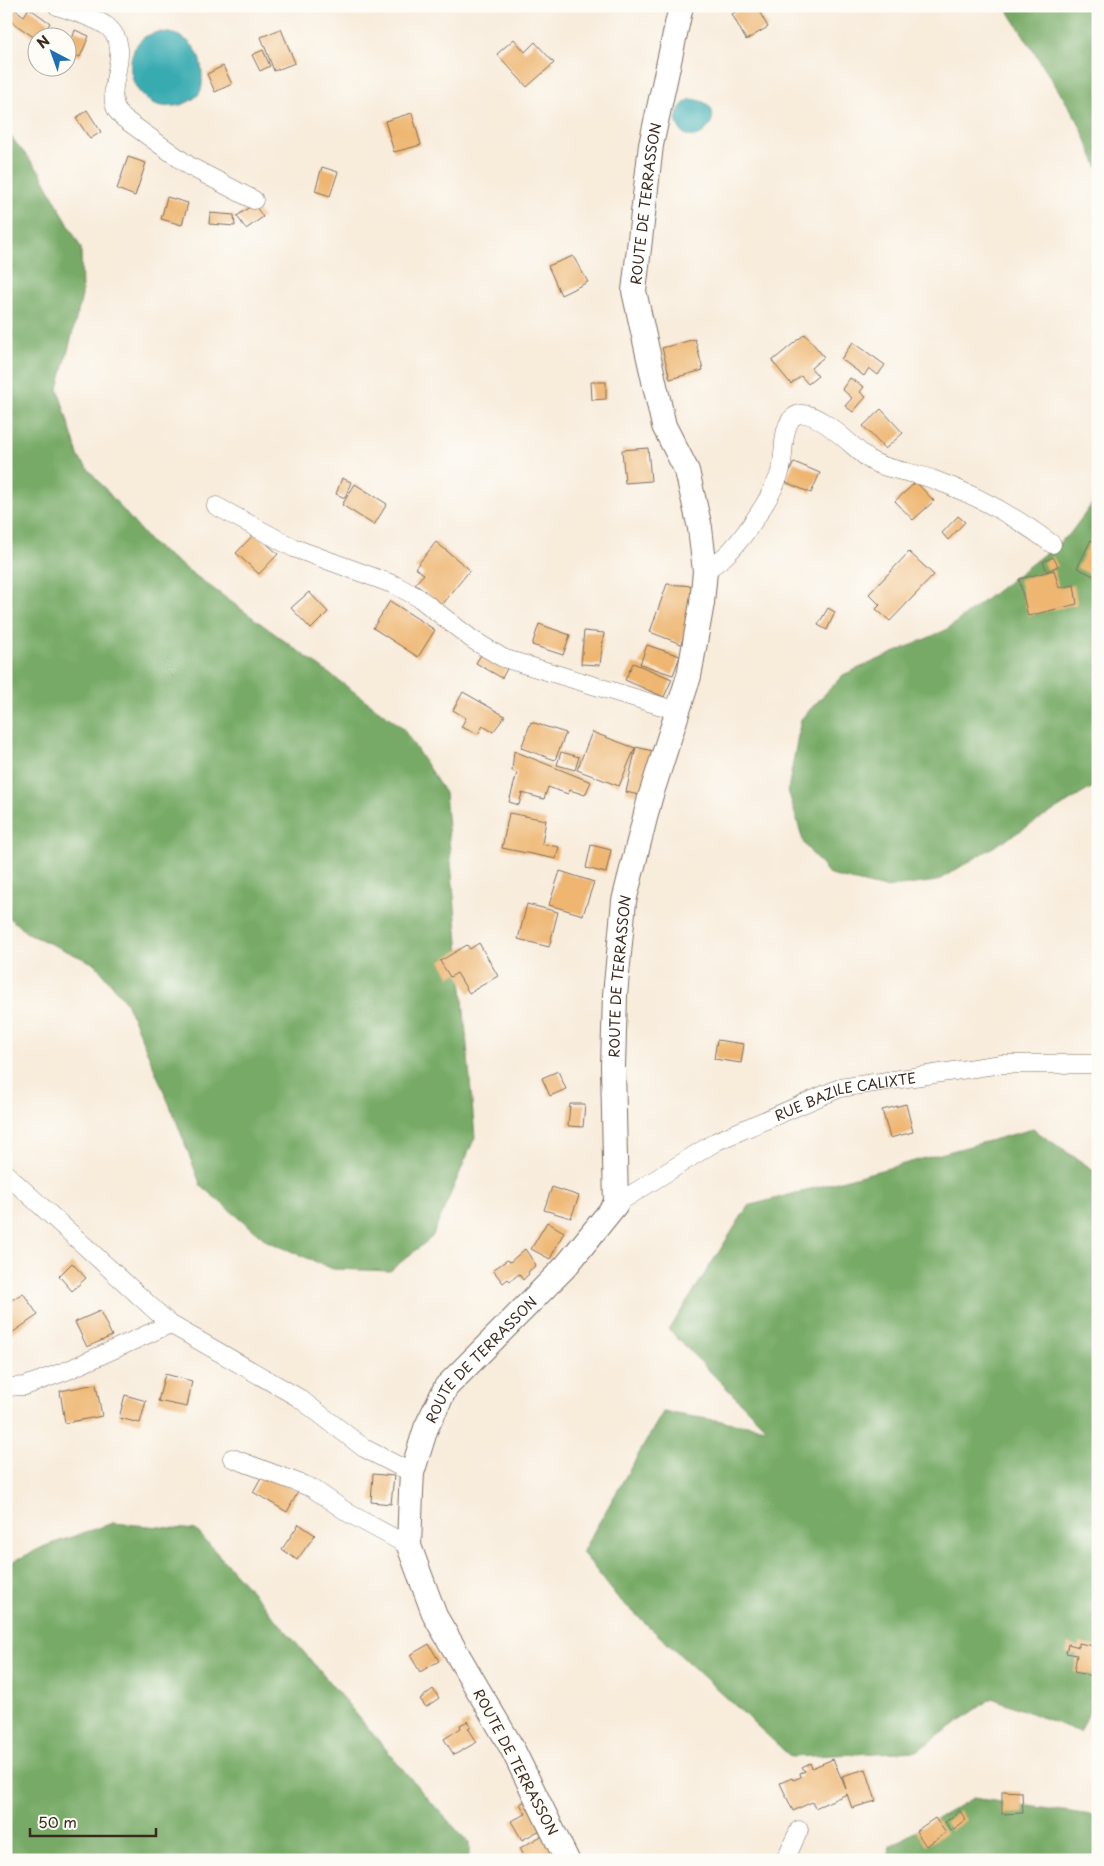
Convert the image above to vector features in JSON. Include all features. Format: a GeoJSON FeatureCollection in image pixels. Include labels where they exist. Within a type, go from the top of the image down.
{"type":"FeatureCollection","features":[{"type":"Feature","properties":{"kind":"street"},"geometry":{"type":"LineString","coordinates":[[57,6],[106,26],[118,37],[120,50],[114,95],[116,110],[123,118],[191,167],[254,200]]}},
{"type":"Feature","properties":{"kind":"street","name":"ROUTE DE TERRASSON"},"geometry":{"type":"LineString","coordinates":[[567,1860],[512,1748],[435,1616],[410,1546],[412,1473],[426,1428],[446,1387],[566,1266],[616,1204],[613,1067],[615,995],[624,901],[650,798],[689,676],[702,603],[705,571],[700,528],[687,471],[664,426],[634,291],[651,145],[681,6]]}},
{"type":"Feature","properties":{"kind":"street"},"geometry":{"type":"LineString","coordinates":[[705,571],[724,557],[739,540],[772,491],[781,470],[786,428],[789,421],[796,415],[806,414],[818,419],[871,461],[931,478],[988,504],[1032,529],[1052,544]]}},
{"type":"Feature","properties":{"kind":"street"},"geometry":{"type":"LineString","coordinates":[[216,506],[294,548],[396,585],[419,598],[473,640],[503,658],[678,711]]}},
{"type":"Feature","properties":{"kind":"street","name":"RUE BAZILE CALIXTE"},"geometry":{"type":"LineString","coordinates":[[616,1204],[717,1141],[840,1088],[1000,1064],[1098,1064]]}},
{"type":"Feature","properties":{"kind":"street"},"geometry":{"type":"LineString","coordinates":[[6,1174],[170,1324],[299,1398],[364,1448],[412,1473]]}},
{"type":"Feature","properties":{"kind":"street"},"geometry":{"type":"LineString","coordinates":[[6,1387],[25,1386],[66,1371],[170,1324]]}},
{"type":"Feature","properties":{"kind":"street"},"geometry":{"type":"LineString","coordinates":[[232,1458],[312,1488],[350,1514],[410,1546]]}},
{"type":"Feature","properties":{"kind":"street"},"geometry":{"type":"LineString","coordinates":[[785,1860],[799,1830]]}},
{"type":"Feature","properties":{"kind":"green space"},"geometry":{"type":"Polygon","coordinates":[[[1005,6],[1098,6],[1098,168],[1078,121],[1005,6]]]}},
{"type":"Feature","properties":{"kind":"green space"},"geometry":{"type":"Polygon","coordinates":[[[6,131],[40,172],[81,248],[82,296],[58,389],[79,458],[151,543],[402,727],[445,793],[475,1137],[432,1237],[390,1271],[333,1269],[267,1241],[201,1186],[176,1120],[126,1002],[95,964],[27,933],[6,915],[6,131]]]}},
{"type":"Feature","properties":{"kind":"green space"},"geometry":{"type":"Polygon","coordinates":[[[1098,496],[1098,784],[937,881],[885,888],[830,875],[804,844],[788,790],[801,719],[843,675],[946,630],[1069,535],[1098,496]]]}},
{"type":"Feature","properties":{"kind":"green space"},"geometry":{"type":"Polygon","coordinates":[[[1033,1129],[1098,1173],[1098,1693],[1080,1732],[992,1698],[917,1751],[791,1757],[618,1598],[582,1552],[663,1412],[766,1428],[669,1330],[748,1206],[1033,1129]]]}},
{"type":"Feature","properties":{"kind":"green space"},"geometry":{"type":"Polygon","coordinates":[[[113,1523],[196,1530],[264,1605],[428,1799],[469,1843],[469,1860],[6,1860],[6,1565],[45,1546],[113,1523]]]}},
{"type":"Feature","properties":{"kind":"green space"},"geometry":{"type":"Polygon","coordinates":[[[973,1798],[1098,1816],[1098,1860],[887,1860],[890,1846],[973,1798]]]}},
{"type":"Feature","properties":{"kind":"water"},"geometry":{"type":"Polygon","coordinates":[[[157,32],[176,35],[184,39],[199,57],[202,76],[201,90],[196,97],[184,104],[161,106],[149,101],[140,93],[134,83],[131,59],[135,48],[143,38],[157,32]]]}},
{"type":"Feature","properties":{"kind":"water"},"geometry":{"type":"Polygon","coordinates":[[[691,99],[706,103],[712,111],[712,120],[708,128],[700,134],[691,136],[682,132],[676,120],[681,107],[691,99]]]}},
{"type":"Feature","properties":{"kind":"building"},"geometry":{"type":"Polygon","coordinates":[[[745,6],[756,6],[768,27],[746,40],[732,14],[745,6]]]}},
{"type":"Feature","properties":{"kind":"building"},"geometry":{"type":"Polygon","coordinates":[[[13,8],[24,16],[29,8],[50,23],[47,28],[28,28],[28,33],[6,18],[13,8]]]}},
{"type":"Feature","properties":{"kind":"building"},"geometry":{"type":"Polygon","coordinates":[[[281,29],[295,63],[274,71],[261,37],[281,29]]]}},
{"type":"Feature","properties":{"kind":"building"},"geometry":{"type":"Polygon","coordinates":[[[78,31],[89,36],[80,57],[78,56],[78,31]]]}},
{"type":"Feature","properties":{"kind":"building"},"geometry":{"type":"Polygon","coordinates":[[[514,39],[525,52],[535,42],[554,63],[527,87],[497,54],[514,39]]]}},
{"type":"Feature","properties":{"kind":"building"},"geometry":{"type":"Polygon","coordinates":[[[263,50],[270,66],[260,71],[252,55],[263,50]]]}},
{"type":"Feature","properties":{"kind":"building"},"geometry":{"type":"Polygon","coordinates":[[[223,66],[232,84],[215,92],[207,74],[223,66]]]}},
{"type":"Feature","properties":{"kind":"building"},"geometry":{"type":"Polygon","coordinates":[[[87,110],[101,132],[90,139],[76,118],[87,110]]]}},
{"type":"Feature","properties":{"kind":"building"},"geometry":{"type":"Polygon","coordinates":[[[412,113],[421,145],[394,152],[385,121],[412,113]]]}},
{"type":"Feature","properties":{"kind":"building"},"geometry":{"type":"Polygon","coordinates":[[[128,157],[146,163],[135,196],[117,189],[128,157]]]}},
{"type":"Feature","properties":{"kind":"building"},"geometry":{"type":"Polygon","coordinates":[[[322,167],[338,172],[330,196],[315,191],[322,167]]]}},
{"type":"Feature","properties":{"kind":"building"},"geometry":{"type":"Polygon","coordinates":[[[167,197],[188,203],[182,225],[161,219],[167,197]]]}},
{"type":"Feature","properties":{"kind":"building"},"geometry":{"type":"Polygon","coordinates":[[[254,204],[263,217],[246,229],[237,216],[254,204]]]}},
{"type":"Feature","properties":{"kind":"building"},"geometry":{"type":"Polygon","coordinates":[[[210,213],[234,215],[235,226],[209,224],[210,213]]]}},
{"type":"Feature","properties":{"kind":"building"},"geometry":{"type":"Polygon","coordinates":[[[573,256],[588,282],[561,295],[548,266],[573,256]]]}},
{"type":"Feature","properties":{"kind":"building"},"geometry":{"type":"Polygon","coordinates":[[[805,334],[824,357],[811,368],[818,376],[808,384],[801,376],[791,384],[772,361],[805,334]]]}},
{"type":"Feature","properties":{"kind":"building"},"geometry":{"type":"Polygon","coordinates":[[[695,339],[703,370],[670,379],[662,348],[695,339]]]}},
{"type":"Feature","properties":{"kind":"building"},"geometry":{"type":"Polygon","coordinates":[[[853,342],[885,365],[878,375],[869,368],[864,376],[841,359],[853,342]]]}},
{"type":"Feature","properties":{"kind":"building"},"geometry":{"type":"Polygon","coordinates":[[[850,378],[864,387],[860,392],[866,397],[853,412],[845,406],[852,398],[842,389],[850,378]]]}},
{"type":"Feature","properties":{"kind":"building"},"geometry":{"type":"Polygon","coordinates":[[[591,382],[606,382],[606,399],[592,400],[591,382]]]}},
{"type":"Feature","properties":{"kind":"building"},"geometry":{"type":"Polygon","coordinates":[[[881,409],[903,433],[885,449],[863,426],[881,409]]]}},
{"type":"Feature","properties":{"kind":"building"},"geometry":{"type":"Polygon","coordinates":[[[648,448],[651,481],[625,483],[622,450],[648,448]]]}},
{"type":"Feature","properties":{"kind":"building"},"geometry":{"type":"Polygon","coordinates":[[[794,462],[820,473],[811,493],[785,482],[794,462]]]}},
{"type":"Feature","properties":{"kind":"building"},"geometry":{"type":"Polygon","coordinates":[[[342,478],[351,482],[345,498],[336,494],[342,478]]]}},
{"type":"Feature","properties":{"kind":"building"},"geometry":{"type":"Polygon","coordinates":[[[916,482],[934,501],[913,520],[895,501],[916,482]]]}},
{"type":"Feature","properties":{"kind":"building"},"geometry":{"type":"Polygon","coordinates":[[[355,484],[387,504],[374,525],[342,505],[355,484]]]}},
{"type":"Feature","properties":{"kind":"building"},"geometry":{"type":"Polygon","coordinates":[[[958,516],[965,522],[948,540],[942,533],[958,516]]]}},
{"type":"Feature","properties":{"kind":"building"},"geometry":{"type":"Polygon","coordinates":[[[255,533],[278,554],[259,574],[236,553],[255,533]]]}},
{"type":"Feature","properties":{"kind":"building"},"geometry":{"type":"Polygon","coordinates":[[[1091,540],[1098,544],[1098,578],[1077,568],[1091,540]]]}},
{"type":"Feature","properties":{"kind":"building"},"geometry":{"type":"Polygon","coordinates":[[[436,542],[470,570],[442,605],[415,584],[424,574],[415,568],[436,542]]]}},
{"type":"Feature","properties":{"kind":"building"},"geometry":{"type":"Polygon","coordinates":[[[909,552],[934,575],[890,621],[876,609],[880,605],[869,594],[909,552]]]}},
{"type":"Feature","properties":{"kind":"building"},"geometry":{"type":"Polygon","coordinates":[[[1053,557],[1058,566],[1047,571],[1043,562],[1053,557]]]}},
{"type":"Feature","properties":{"kind":"building"},"geometry":{"type":"Polygon","coordinates":[[[1054,570],[1059,588],[1074,585],[1077,604],[1028,616],[1019,579],[1054,570]]]}},
{"type":"Feature","properties":{"kind":"building"},"geometry":{"type":"Polygon","coordinates":[[[667,584],[693,586],[690,618],[681,644],[650,632],[667,584]]]}},
{"type":"Feature","properties":{"kind":"building"},"geometry":{"type":"Polygon","coordinates":[[[309,592],[328,612],[311,629],[291,608],[309,592]]]}},
{"type":"Feature","properties":{"kind":"building"},"geometry":{"type":"Polygon","coordinates":[[[390,601],[435,630],[418,657],[373,628],[390,601]]]}},
{"type":"Feature","properties":{"kind":"building"},"geometry":{"type":"Polygon","coordinates":[[[828,608],[835,612],[827,630],[818,625],[828,608]]]}},
{"type":"Feature","properties":{"kind":"building"},"geometry":{"type":"Polygon","coordinates":[[[539,624],[570,635],[563,655],[532,645],[539,624]]]}},
{"type":"Feature","properties":{"kind":"building"},"geometry":{"type":"Polygon","coordinates":[[[584,631],[604,633],[600,665],[581,664],[584,631]]]}},
{"type":"Feature","properties":{"kind":"building"},"geometry":{"type":"Polygon","coordinates":[[[647,645],[680,656],[673,675],[640,664],[647,645]]]}},
{"type":"Feature","properties":{"kind":"building"},"geometry":{"type":"Polygon","coordinates":[[[484,650],[509,665],[502,678],[476,663],[484,650]]]}},
{"type":"Feature","properties":{"kind":"building"},"geometry":{"type":"Polygon","coordinates":[[[633,663],[672,679],[664,697],[625,680],[633,663]]]}},
{"type":"Feature","properties":{"kind":"building"},"geometry":{"type":"Polygon","coordinates":[[[463,692],[505,716],[493,732],[483,726],[478,734],[461,727],[466,718],[453,710],[463,692]]]}},
{"type":"Feature","properties":{"kind":"building"},"geometry":{"type":"Polygon","coordinates":[[[531,722],[566,733],[555,760],[521,748],[531,722]]]}},
{"type":"Feature","properties":{"kind":"building"},"geometry":{"type":"Polygon","coordinates":[[[592,732],[635,748],[619,786],[577,770],[592,732]]]}},
{"type":"Feature","properties":{"kind":"building"},"geometry":{"type":"Polygon","coordinates":[[[636,747],[657,752],[647,797],[626,792],[636,747]]]}},
{"type":"Feature","properties":{"kind":"building"},"geometry":{"type":"Polygon","coordinates":[[[514,751],[591,782],[585,795],[570,790],[568,794],[548,787],[544,799],[522,793],[519,805],[509,802],[517,773],[512,771],[514,751]]]}},
{"type":"Feature","properties":{"kind":"building"},"geometry":{"type":"Polygon","coordinates":[[[561,752],[579,757],[575,770],[557,765],[561,752]]]}},
{"type":"Feature","properties":{"kind":"building"},"geometry":{"type":"Polygon","coordinates":[[[509,813],[546,820],[542,844],[559,847],[556,859],[502,848],[509,813]]]}},
{"type":"Feature","properties":{"kind":"building"},"geometry":{"type":"Polygon","coordinates":[[[591,845],[611,850],[606,873],[586,868],[591,845]]]}},
{"type":"Feature","properties":{"kind":"building"},"geometry":{"type":"Polygon","coordinates":[[[560,871],[594,882],[583,915],[549,905],[560,871]]]}},
{"type":"Feature","properties":{"kind":"building"},"geometry":{"type":"Polygon","coordinates":[[[527,904],[558,912],[549,947],[518,939],[527,904]]]}},
{"type":"Feature","properties":{"kind":"building"},"geometry":{"type":"Polygon","coordinates":[[[479,943],[498,976],[469,993],[457,973],[450,977],[440,961],[467,945],[470,949],[479,943]]]}},
{"type":"Feature","properties":{"kind":"building"},"geometry":{"type":"Polygon","coordinates":[[[717,1040],[744,1044],[741,1063],[714,1059],[717,1040]]]}},
{"type":"Feature","properties":{"kind":"building"},"geometry":{"type":"Polygon","coordinates":[[[558,1071],[566,1089],[550,1096],[542,1078],[558,1071]]]}},
{"type":"Feature","properties":{"kind":"building"},"geometry":{"type":"Polygon","coordinates":[[[570,1104],[585,1104],[583,1127],[568,1126],[570,1104]]]}},
{"type":"Feature","properties":{"kind":"building"},"geometry":{"type":"Polygon","coordinates":[[[906,1104],[913,1132],[890,1138],[882,1110],[906,1104]]]}},
{"type":"Feature","properties":{"kind":"building"},"geometry":{"type":"Polygon","coordinates":[[[552,1187],[579,1196],[571,1218],[544,1210],[552,1187]]]}},
{"type":"Feature","properties":{"kind":"building"},"geometry":{"type":"Polygon","coordinates":[[[547,1222],[564,1232],[550,1259],[531,1249],[547,1222]]]}},
{"type":"Feature","properties":{"kind":"building"},"geometry":{"type":"Polygon","coordinates":[[[525,1249],[536,1265],[523,1280],[519,1274],[510,1281],[508,1279],[503,1283],[493,1270],[507,1260],[510,1262],[525,1249]]]}},
{"type":"Feature","properties":{"kind":"building"},"geometry":{"type":"Polygon","coordinates":[[[72,1263],[86,1278],[72,1291],[59,1276],[72,1263]]]}},
{"type":"Feature","properties":{"kind":"building"},"geometry":{"type":"Polygon","coordinates":[[[23,1293],[38,1315],[6,1337],[6,1296],[10,1301],[23,1293]]]}},
{"type":"Feature","properties":{"kind":"building"},"geometry":{"type":"Polygon","coordinates":[[[100,1311],[112,1336],[87,1347],[75,1322],[100,1311]]]}},
{"type":"Feature","properties":{"kind":"building"},"geometry":{"type":"Polygon","coordinates":[[[165,1374],[192,1381],[187,1407],[158,1401],[165,1374]]]}},
{"type":"Feature","properties":{"kind":"building"},"geometry":{"type":"Polygon","coordinates":[[[96,1384],[102,1416],[65,1423],[60,1391],[96,1384]]]}},
{"type":"Feature","properties":{"kind":"building"},"geometry":{"type":"Polygon","coordinates":[[[125,1395],[146,1401],[140,1423],[119,1418],[125,1395]]]}},
{"type":"Feature","properties":{"kind":"building"},"geometry":{"type":"Polygon","coordinates":[[[263,1474],[298,1492],[287,1512],[253,1492],[263,1474]]]}},
{"type":"Feature","properties":{"kind":"building"},"geometry":{"type":"Polygon","coordinates":[[[373,1474],[394,1476],[391,1504],[371,1502],[373,1474]]]}},
{"type":"Feature","properties":{"kind":"building"},"geometry":{"type":"Polygon","coordinates":[[[299,1524],[315,1535],[297,1560],[282,1549],[299,1524]]]}},
{"type":"Feature","properties":{"kind":"building"},"geometry":{"type":"Polygon","coordinates":[[[1079,1643],[1098,1647],[1098,1677],[1074,1672],[1077,1655],[1066,1653],[1068,1644],[1079,1647],[1079,1643]]]}},
{"type":"Feature","properties":{"kind":"building"},"geometry":{"type":"Polygon","coordinates":[[[429,1644],[439,1661],[420,1672],[410,1655],[429,1644]]]}},
{"type":"Feature","properties":{"kind":"building"},"geometry":{"type":"Polygon","coordinates":[[[433,1689],[439,1698],[426,1707],[420,1699],[433,1689]]]}},
{"type":"Feature","properties":{"kind":"building"},"geometry":{"type":"Polygon","coordinates":[[[468,1721],[471,1726],[468,1728],[477,1742],[454,1755],[444,1739],[461,1728],[460,1725],[468,1721]]]}},
{"type":"Feature","properties":{"kind":"building"},"geometry":{"type":"Polygon","coordinates":[[[833,1759],[846,1789],[842,1776],[866,1769],[876,1801],[852,1808],[847,1794],[815,1808],[812,1802],[793,1811],[780,1783],[792,1778],[793,1780],[801,1777],[800,1773],[805,1771],[802,1767],[810,1763],[812,1768],[833,1759]]]}},
{"type":"Feature","properties":{"kind":"building"},"geometry":{"type":"Polygon","coordinates":[[[1002,1791],[1022,1792],[1023,1813],[1002,1814],[1002,1791]]]}},
{"type":"Feature","properties":{"kind":"building"},"geometry":{"type":"Polygon","coordinates":[[[528,1799],[544,1828],[522,1840],[511,1821],[526,1814],[520,1804],[528,1799]]]}},
{"type":"Feature","properties":{"kind":"building"},"geometry":{"type":"Polygon","coordinates":[[[960,1811],[966,1820],[951,1831],[945,1822],[960,1811]]]}},
{"type":"Feature","properties":{"kind":"building"},"geometry":{"type":"Polygon","coordinates":[[[935,1818],[946,1833],[926,1846],[916,1831],[935,1818]]]}},
{"type":"Feature","properties":{"kind":"building"},"geometry":{"type":"Polygon","coordinates":[[[543,1835],[554,1854],[543,1860],[526,1860],[520,1848],[543,1835]]]}}]}
